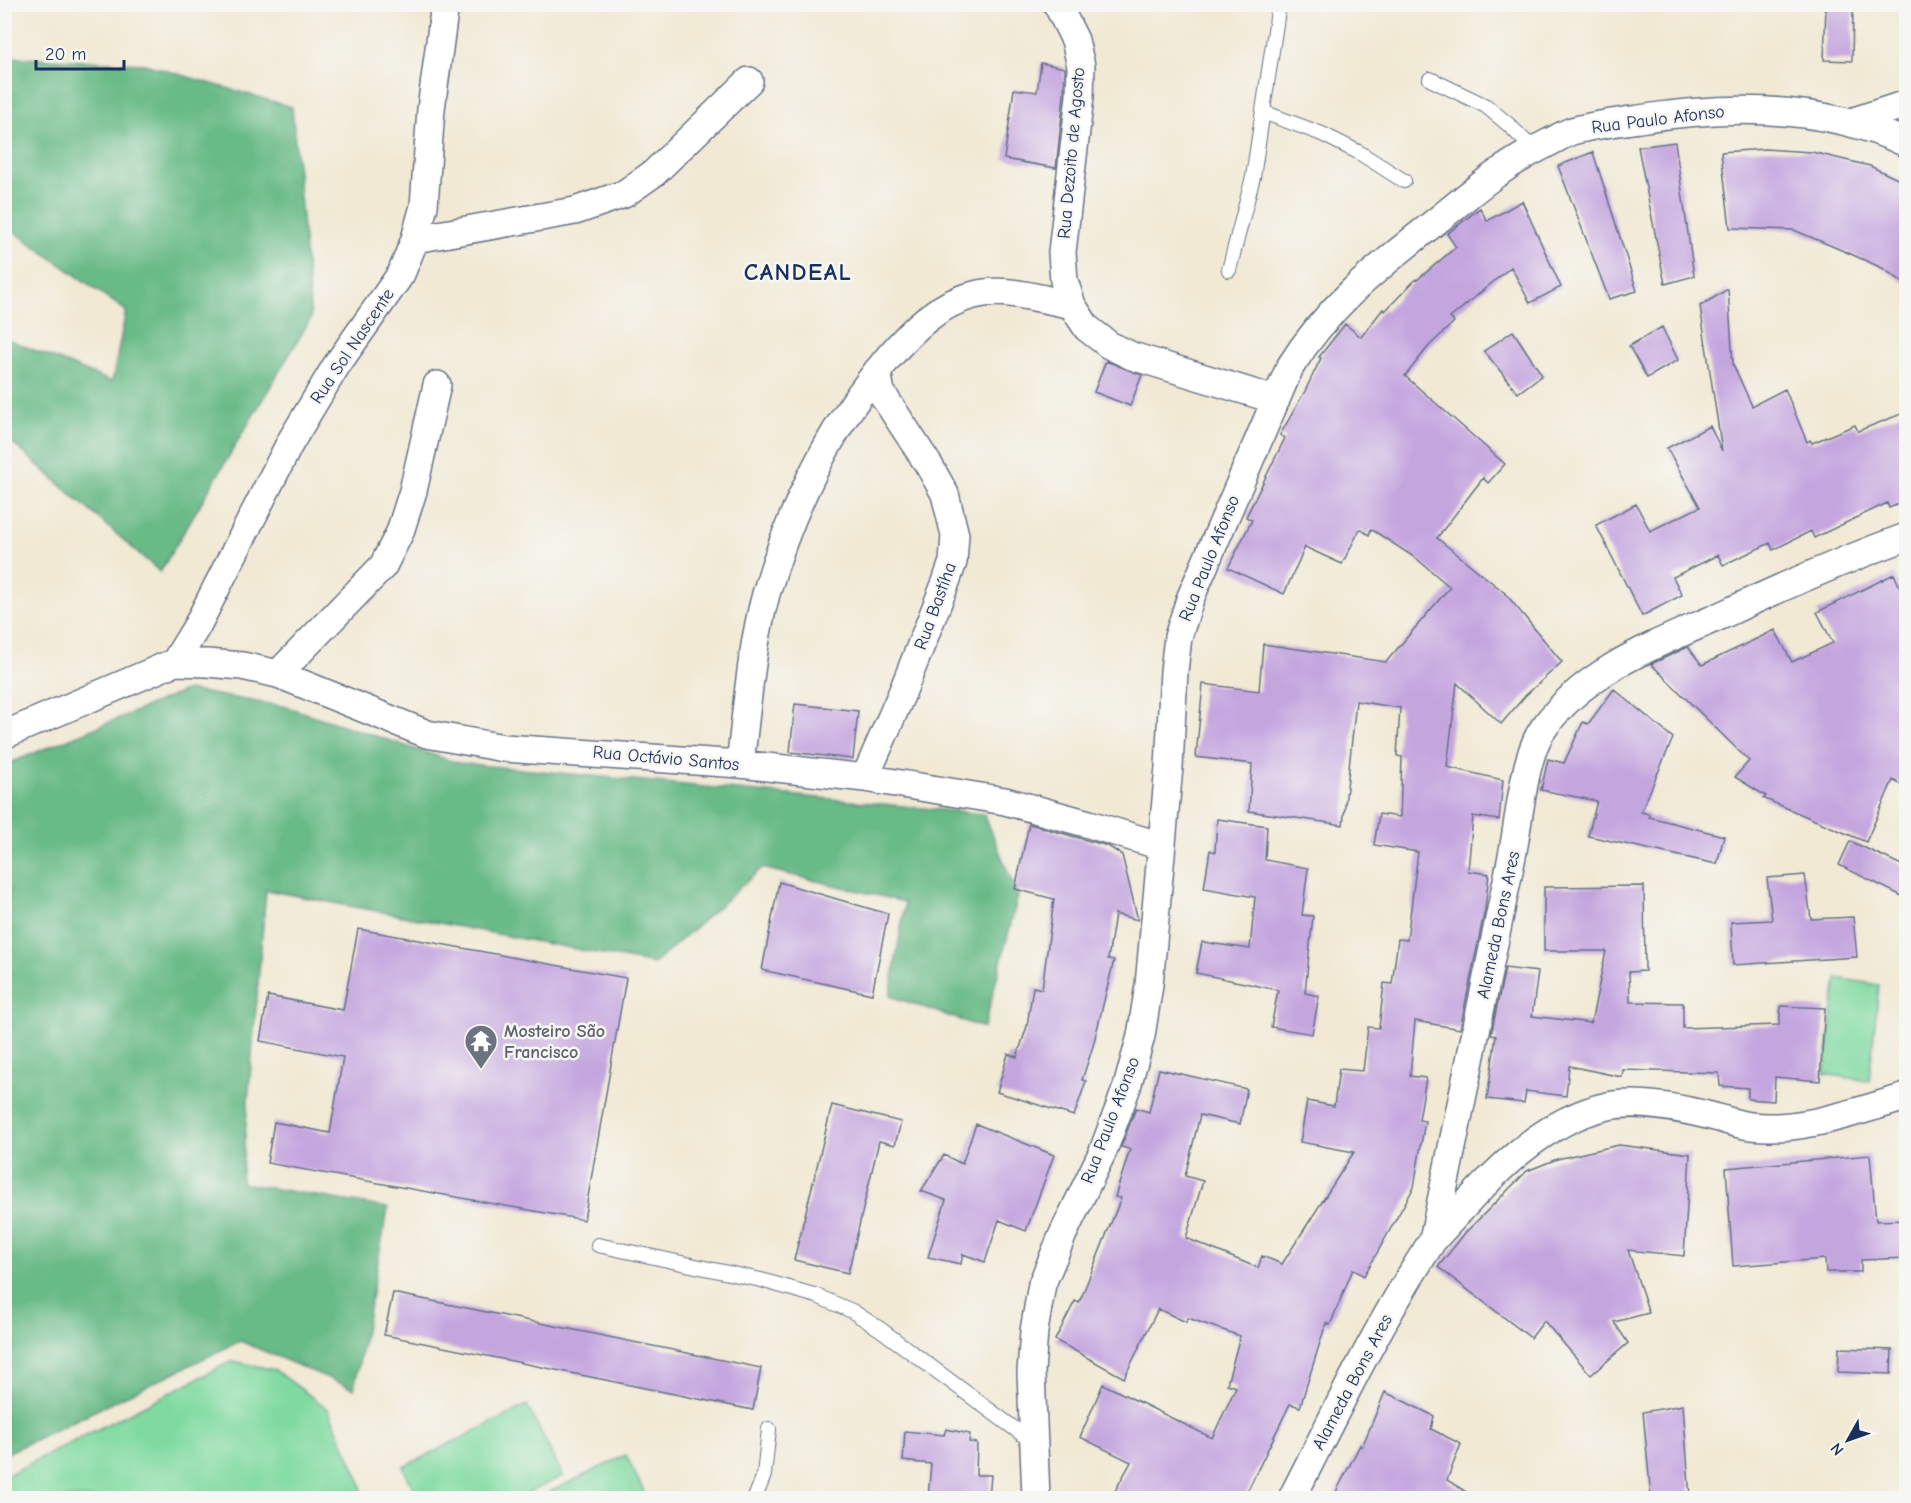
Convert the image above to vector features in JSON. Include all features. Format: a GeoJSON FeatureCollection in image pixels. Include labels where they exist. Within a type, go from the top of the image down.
{"type":"FeatureCollection","features":[{"type":"Feature","properties":{"kind":"street","name":"Rua Sol Nascente"},"geometry":{"type":"LineString","coordinates":[[175,662],[197,626],[291,441],[336,366],[401,274],[415,239],[423,206],[431,109],[445,4]]}},
{"type":"Feature","properties":{"kind":"street","name":"Rua Dezoito de Agosto"},"geometry":{"type":"LineString","coordinates":[[1057,4],[1075,40],[1081,66],[1080,96],[1062,252],[1064,281],[1072,305],[1087,328],[1109,345],[1132,356],[1276,400]]}},
{"type":"Feature","properties":{"kind":"street"},"geometry":{"type":"LineString","coordinates":[[415,239],[575,211],[624,194],[654,174],[749,81]]}},
{"type":"Feature","properties":{"kind":"street","name":"Rua Paulo Afonso"},"geometry":{"type":"LineString","coordinates":[[1851,122],[1906,104]]}},
{"type":"Feature","properties":{"kind":"street","name":"Rua Paulo Afonso"},"geometry":{"type":"LineString","coordinates":[[1036,1498],[1031,1372],[1034,1331],[1042,1284],[1103,1151],[1127,1087],[1138,1046],[1149,985],[1169,767],[1178,637],[1190,599],[1290,367],[1306,340],[1331,311],[1380,266],[1491,176],[1534,150],[1572,132],[1609,123],[1711,110],[1759,109],[1851,122],[1906,143]]}},
{"type":"Feature","properties":{"kind":"street"},"geometry":{"type":"LineString","coordinates":[[740,764],[752,666],[766,596],[784,539],[820,458],[846,415],[877,371],[907,336],[935,312],[973,295],[1006,292],[1072,305]]}},
{"type":"Feature","properties":{"kind":"street","name":"Rua Bastíha"},"geometry":{"type":"LineString","coordinates":[[865,778],[946,582],[952,562],[955,535],[945,494],[881,392],[877,371]]}},
{"type":"Feature","properties":{"kind":"street"},"geometry":{"type":"LineString","coordinates":[[278,674],[382,566],[400,532],[413,491],[437,386]]}},
{"type":"Feature","properties":{"kind":"street","name":"Alameda Bons Ares"},"geometry":{"type":"LineString","coordinates":[[1292,1498],[1404,1284],[1433,1240],[1515,845],[1528,767],[1542,730],[1569,699],[1598,676],[1641,652],[1763,596],[1906,537]]}},
{"type":"Feature","properties":{"kind":"street"},"geometry":{"type":"LineString","coordinates":[[4,735],[175,662]]}},
{"type":"Feature","properties":{"kind":"street","name":"Rua Octávio Santos"},"geometry":{"type":"LineString","coordinates":[[175,662],[242,666],[278,674],[427,734],[469,742],[504,748],[740,764],[865,778],[1005,801],[1161,846]]}},
{"type":"Feature","properties":{"kind":"street"},"geometry":{"type":"LineString","coordinates":[[1433,1240],[1485,1184],[1516,1155],[1549,1132],[1581,1115],[1610,1106],[1652,1105],[1699,1113],[1751,1126],[1793,1126],[1906,1097]]}},
{"type":"Feature","properties":{"kind":"lane"},"geometry":{"type":"LineString","coordinates":[[1229,270],[1253,177],[1279,4]]}},
{"type":"Feature","properties":{"kind":"lane"},"geometry":{"type":"LineString","coordinates":[[1431,79],[1486,106],[1534,150]]}},
{"type":"Feature","properties":{"kind":"lane"},"geometry":{"type":"LineString","coordinates":[[1263,112],[1322,134],[1360,153],[1404,181]]}},
{"type":"Feature","properties":{"kind":"lane"},"geometry":{"type":"LineString","coordinates":[[598,1245],[761,1280],[817,1296],[852,1311],[880,1329],[1034,1443]]}},
{"type":"Feature","properties":{"kind":"lane"},"geometry":{"type":"LineString","coordinates":[[755,1498],[764,1475],[769,1429]]}},
{"type":"Feature","properties":{"kind":"green space"},"geometry":{"type":"Polygon","coordinates":[[[5,57],[144,64],[292,107],[311,318],[160,572],[8,439],[5,432],[5,338],[112,382],[126,311],[5,225],[5,57]]]}},
{"type":"Feature","properties":{"kind":"green space"},"geometry":{"type":"Polygon","coordinates":[[[187,690],[287,707],[458,763],[984,814],[1018,896],[984,1028],[890,996],[905,902],[762,868],[654,964],[266,890],[241,1183],[388,1208],[354,1389],[240,1341],[5,1454],[5,765],[187,690]]]}},
{"type":"Feature","properties":{"kind":"green space"},"geometry":{"type":"Polygon","coordinates":[[[1837,978],[1879,985],[1869,1081],[1824,1074],[1837,978]]]}},
{"type":"Feature","properties":{"kind":"green space"},"geometry":{"type":"Polygon","coordinates":[[[232,1361],[275,1370],[328,1409],[361,1483],[362,1498],[5,1498],[5,1476],[232,1361]]]}},
{"type":"Feature","properties":{"kind":"green space"},"geometry":{"type":"Polygon","coordinates":[[[527,1405],[563,1476],[517,1498],[418,1498],[403,1467],[527,1405]]]}},
{"type":"Feature","properties":{"kind":"green space"},"geometry":{"type":"Polygon","coordinates":[[[626,1455],[647,1498],[537,1498],[626,1455]]]}},
{"type":"Feature","properties":{"kind":"building"},"geometry":{"type":"Polygon","coordinates":[[[1826,7],[1853,7],[1852,61],[1824,60],[1826,7]]]}},
{"type":"Feature","properties":{"kind":"building"},"geometry":{"type":"Polygon","coordinates":[[[1041,63],[1065,68],[1056,168],[1004,159],[1014,89],[1037,92],[1041,63]]]}},
{"type":"Feature","properties":{"kind":"building"},"geometry":{"type":"Polygon","coordinates":[[[1675,142],[1694,276],[1665,284],[1638,147],[1675,142]]]}},
{"type":"Feature","properties":{"kind":"building"},"geometry":{"type":"Polygon","coordinates":[[[1765,149],[1812,152],[1870,166],[1906,183],[1906,284],[1882,268],[1794,230],[1730,228],[1721,152],[1765,149]]]}},
{"type":"Feature","properties":{"kind":"building"},"geometry":{"type":"Polygon","coordinates":[[[1593,152],[1637,291],[1609,299],[1558,166],[1593,152]]]}},
{"type":"Feature","properties":{"kind":"building"},"geometry":{"type":"Polygon","coordinates":[[[1522,201],[1561,287],[1530,303],[1511,267],[1450,318],[1454,322],[1429,346],[1405,376],[1505,464],[1488,483],[1483,478],[1437,538],[1505,593],[1562,662],[1525,696],[1501,724],[1457,683],[1447,767],[1503,780],[1499,820],[1473,816],[1468,871],[1489,874],[1485,909],[1460,1029],[1415,1021],[1410,1076],[1426,1078],[1419,1120],[1425,1121],[1414,1187],[1364,1276],[1353,1269],[1330,1325],[1326,1323],[1300,1407],[1290,1404],[1244,1498],[1111,1498],[1131,1462],[1080,1437],[1103,1384],[1212,1438],[1236,1387],[1227,1384],[1240,1336],[1188,1318],[1186,1322],[1158,1309],[1124,1378],[1055,1340],[1075,1301],[1079,1303],[1121,1198],[1115,1197],[1130,1149],[1121,1147],[1136,1108],[1149,1112],[1159,1069],[1247,1089],[1240,1124],[1200,1115],[1185,1176],[1203,1181],[1186,1238],[1258,1268],[1262,1256],[1282,1264],[1354,1152],[1300,1142],[1307,1101],[1334,1106],[1339,1069],[1363,1071],[1368,1027],[1379,1028],[1384,983],[1392,984],[1398,939],[1407,940],[1418,852],[1374,845],[1379,814],[1400,817],[1402,757],[1397,756],[1400,708],[1356,701],[1343,825],[1249,811],[1252,764],[1196,757],[1203,684],[1259,691],[1263,644],[1386,662],[1450,587],[1417,559],[1371,529],[1369,535],[1360,529],[1342,564],[1305,547],[1284,594],[1228,568],[1252,520],[1246,517],[1285,438],[1280,435],[1305,391],[1321,358],[1319,357],[1345,324],[1361,337],[1383,309],[1385,311],[1416,279],[1456,247],[1447,234],[1480,208],[1487,221],[1522,201]]]}},
{"type":"Feature","properties":{"kind":"building"},"geometry":{"type":"Polygon","coordinates":[[[1728,289],[1733,364],[1752,406],[1785,389],[1807,442],[1810,440],[1812,443],[1855,425],[1858,431],[1906,412],[1906,501],[1889,508],[1887,503],[1814,538],[1811,531],[1773,550],[1770,543],[1723,565],[1718,555],[1673,577],[1682,595],[1642,616],[1596,525],[1636,504],[1650,531],[1700,507],[1667,448],[1710,426],[1722,451],[1700,306],[1728,289]]]}},
{"type":"Feature","properties":{"kind":"building"},"geometry":{"type":"Polygon","coordinates":[[[1662,327],[1678,360],[1647,378],[1629,346],[1662,327]]]}},
{"type":"Feature","properties":{"kind":"building"},"geometry":{"type":"Polygon","coordinates":[[[1513,331],[1542,375],[1518,393],[1484,351],[1513,331]]]}},
{"type":"Feature","properties":{"kind":"building"},"geometry":{"type":"Polygon","coordinates":[[[1106,361],[1142,375],[1130,406],[1094,392],[1106,361]]]}},
{"type":"Feature","properties":{"kind":"building"},"geometry":{"type":"Polygon","coordinates":[[[1894,574],[1906,601],[1906,788],[1893,780],[1866,842],[1763,798],[1766,796],[1735,777],[1749,761],[1651,664],[1688,647],[1702,665],[1775,630],[1792,662],[1833,643],[1817,612],[1894,574]]]}},
{"type":"Feature","properties":{"kind":"building"},"geometry":{"type":"Polygon","coordinates":[[[1614,689],[1673,738],[1641,812],[1649,814],[1649,817],[1724,836],[1717,864],[1588,836],[1597,801],[1541,790],[1548,759],[1564,763],[1583,722],[1588,724],[1614,689]]]}},
{"type":"Feature","properties":{"kind":"building"},"geometry":{"type":"Polygon","coordinates":[[[795,704],[858,711],[853,759],[790,752],[795,704]]]}},
{"type":"Feature","properties":{"kind":"building"},"geometry":{"type":"Polygon","coordinates":[[[1217,819],[1267,826],[1265,860],[1308,868],[1302,915],[1313,916],[1305,993],[1319,996],[1312,1034],[1271,1027],[1278,990],[1196,973],[1202,942],[1250,949],[1255,897],[1204,888],[1210,850],[1215,852],[1217,819]]]}},
{"type":"Feature","properties":{"kind":"building"},"geometry":{"type":"Polygon","coordinates":[[[1029,824],[1108,846],[1122,855],[1138,920],[1115,914],[1108,959],[1114,960],[1093,1046],[1082,1080],[1086,1081],[1074,1116],[997,1092],[1008,1054],[1017,1057],[1027,1026],[1033,987],[1042,989],[1054,899],[1015,889],[1029,824]]]}},
{"type":"Feature","properties":{"kind":"building"},"geometry":{"type":"Polygon","coordinates":[[[1850,841],[1906,867],[1906,898],[1839,865],[1850,841]]]}},
{"type":"Feature","properties":{"kind":"building"},"geometry":{"type":"Polygon","coordinates":[[[1805,875],[1811,919],[1853,917],[1857,957],[1733,965],[1731,922],[1772,920],[1767,878],[1805,875]]]}},
{"type":"Feature","properties":{"kind":"building"},"geometry":{"type":"Polygon","coordinates":[[[779,882],[888,914],[872,994],[762,970],[779,882]]]}},
{"type":"Feature","properties":{"kind":"building"},"geometry":{"type":"Polygon","coordinates":[[[1644,886],[1645,971],[1629,972],[1630,1002],[1683,1003],[1683,1028],[1779,1025],[1781,1006],[1825,1008],[1820,1081],[1775,1077],[1774,1101],[1748,1099],[1748,1088],[1720,1086],[1719,1073],[1623,1070],[1622,1077],[1569,1066],[1566,1096],[1526,1091],[1524,1103],[1487,1099],[1496,1036],[1491,1035],[1505,968],[1538,972],[1532,1016],[1591,1023],[1606,951],[1544,951],[1544,887],[1644,886]]]}},
{"type":"Feature","properties":{"kind":"building"},"geometry":{"type":"Polygon","coordinates":[[[358,929],[626,978],[584,1220],[267,1163],[274,1122],[330,1133],[343,1057],[260,1041],[268,996],[343,1010],[358,929]]]}},
{"type":"Feature","properties":{"kind":"building"},"geometry":{"type":"Polygon","coordinates":[[[832,1105],[901,1122],[895,1145],[879,1141],[848,1273],[794,1260],[832,1105]]]}},
{"type":"Feature","properties":{"kind":"building"},"geometry":{"type":"Polygon","coordinates":[[[976,1124],[1054,1155],[1026,1231],[999,1220],[985,1262],[963,1254],[961,1264],[928,1257],[946,1200],[921,1191],[944,1155],[962,1164],[976,1124]]]}},
{"type":"Feature","properties":{"kind":"building"},"geometry":{"type":"Polygon","coordinates":[[[1619,1145],[1690,1154],[1684,1256],[1628,1250],[1649,1313],[1614,1322],[1628,1343],[1591,1375],[1544,1321],[1531,1338],[1438,1267],[1465,1233],[1527,1171],[1557,1159],[1619,1145]]]}},
{"type":"Feature","properties":{"kind":"building"},"geometry":{"type":"Polygon","coordinates":[[[1870,1155],[1876,1221],[1906,1220],[1906,1258],[1861,1260],[1861,1272],[1826,1272],[1825,1259],[1733,1266],[1726,1168],[1870,1155]]]}},
{"type":"Feature","properties":{"kind":"building"},"geometry":{"type":"Polygon","coordinates":[[[393,1293],[761,1368],[753,1410],[384,1335],[393,1293]]]}},
{"type":"Feature","properties":{"kind":"building"},"geometry":{"type":"Polygon","coordinates":[[[1839,1348],[1892,1350],[1891,1374],[1838,1372],[1839,1348]]]}},
{"type":"Feature","properties":{"kind":"building"},"geometry":{"type":"Polygon","coordinates":[[[1385,1392],[1434,1416],[1431,1429],[1461,1444],[1447,1480],[1476,1498],[1333,1498],[1360,1445],[1362,1447],[1385,1392]]]}},
{"type":"Feature","properties":{"kind":"building"},"geometry":{"type":"Polygon","coordinates":[[[1683,1405],[1690,1498],[1651,1498],[1643,1412],[1683,1405]]]}},
{"type":"Feature","properties":{"kind":"building"},"geometry":{"type":"Polygon","coordinates":[[[946,1429],[970,1434],[969,1442],[977,1443],[976,1475],[991,1475],[989,1498],[928,1498],[931,1464],[903,1461],[905,1431],[944,1435],[946,1429]]]}},
{"type":"Feature","properties":{"kind":"place","name":"Mosteiro São Francisco"},"geometry":{"type":"Point","coordinates":[481,1070]}},
{"type":"Feature","properties":{"kind":"district","name":"CANDEAL"},"geometry":{"type":"Point","coordinates":[798,272]}}]}
